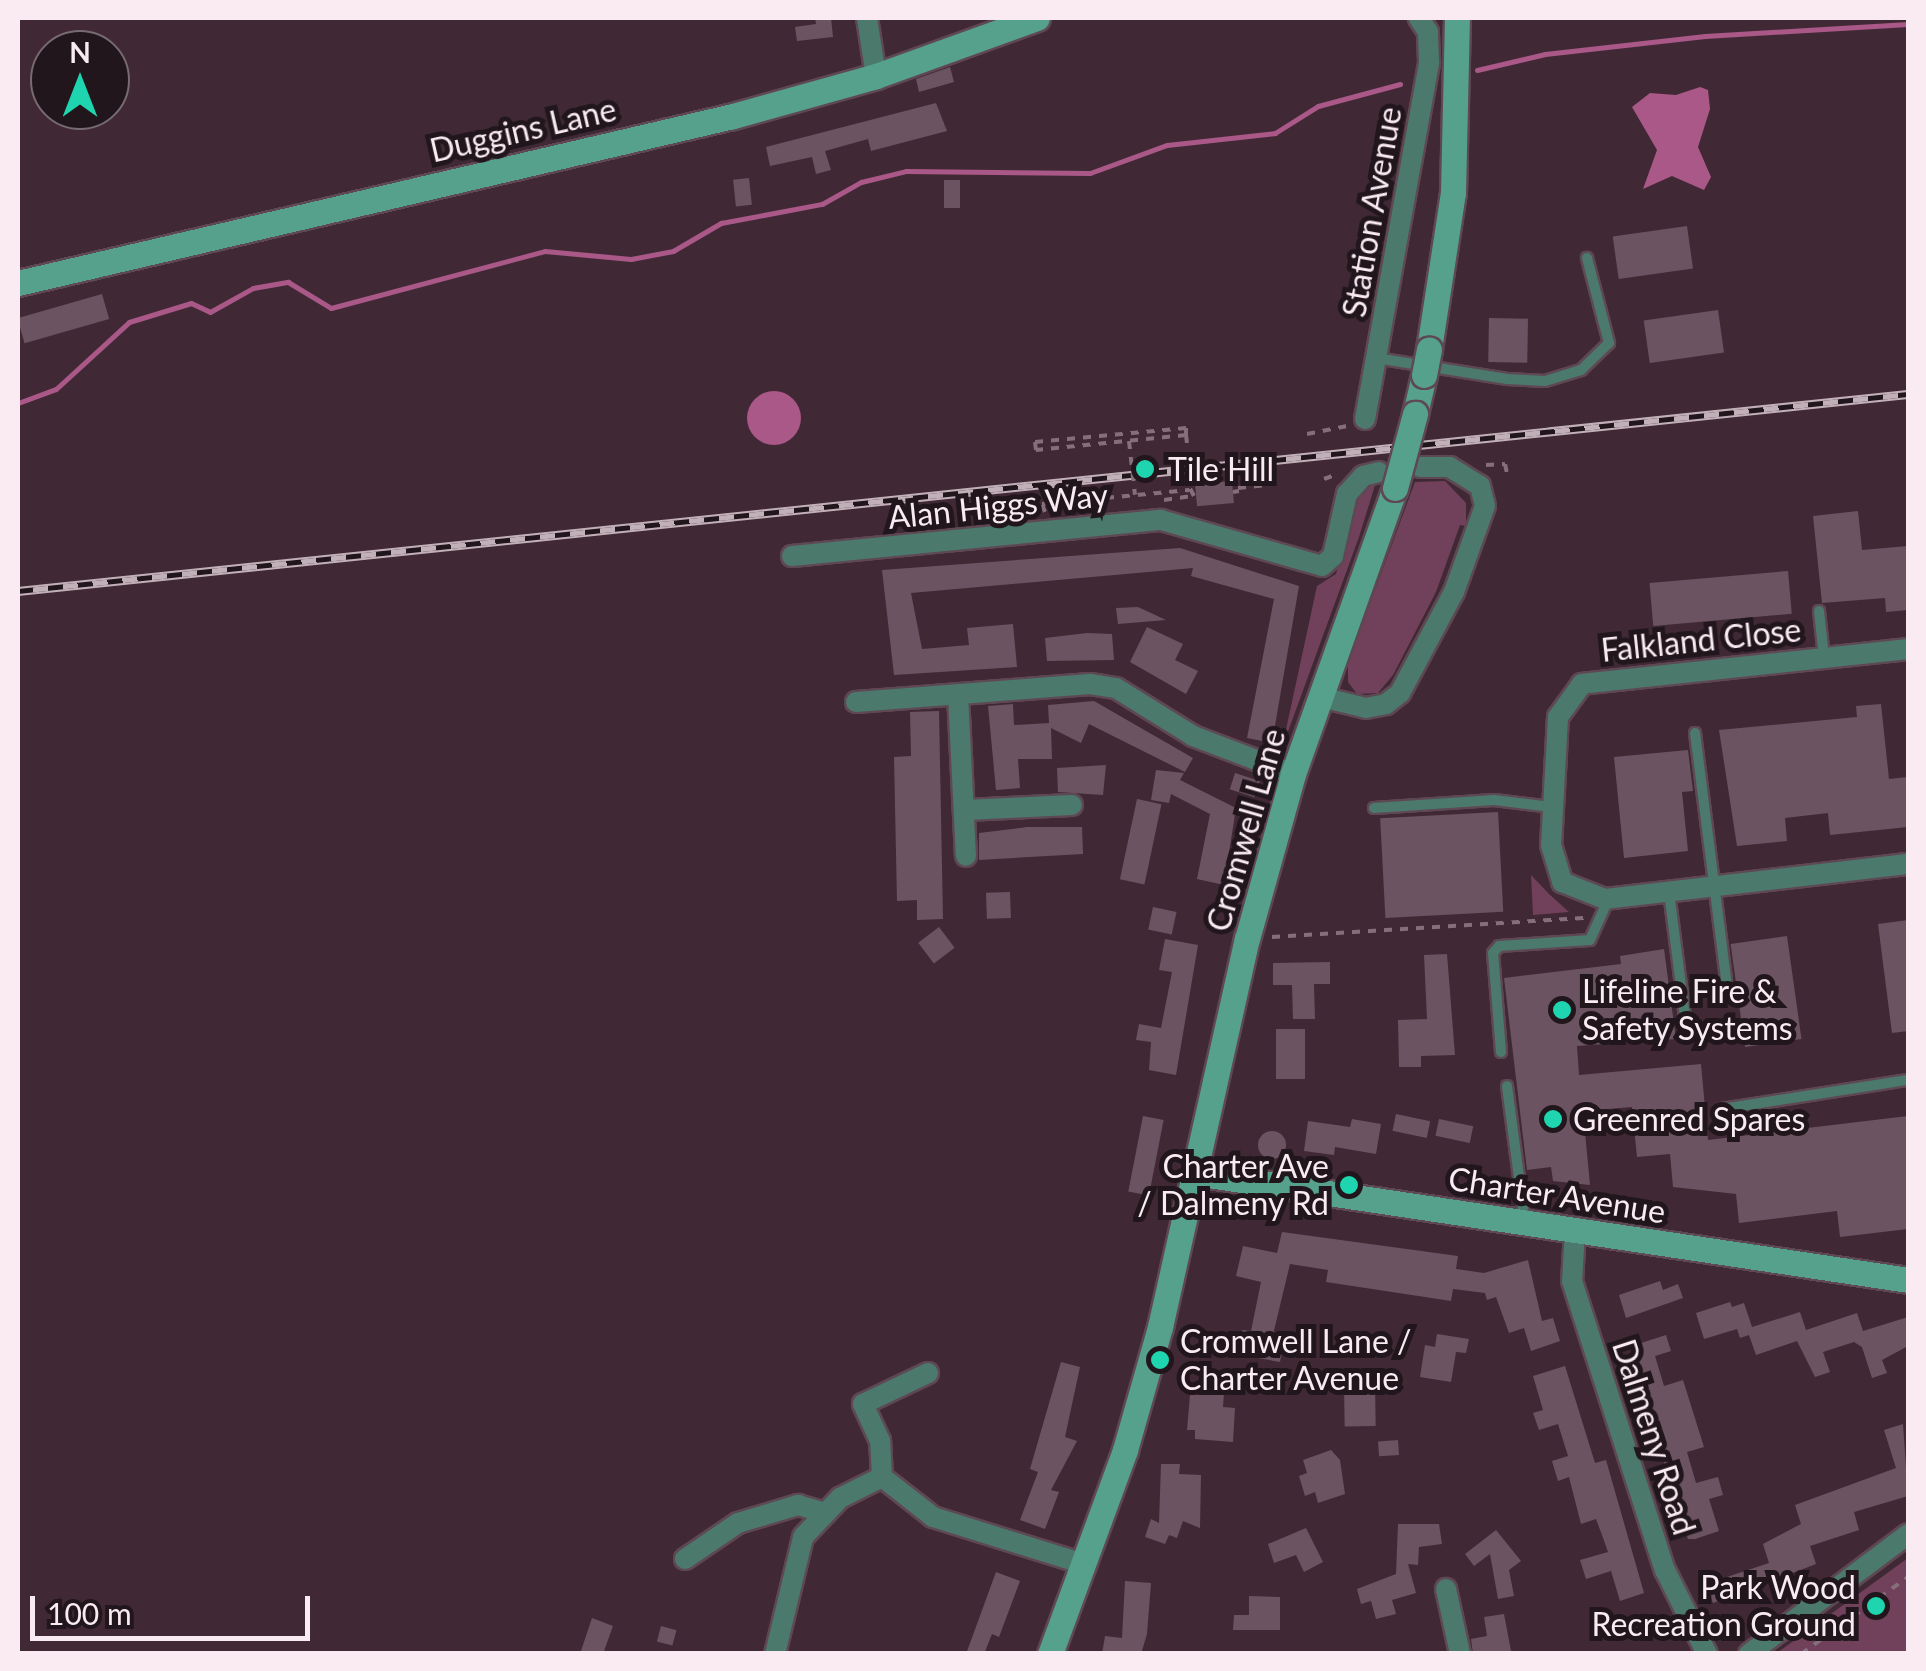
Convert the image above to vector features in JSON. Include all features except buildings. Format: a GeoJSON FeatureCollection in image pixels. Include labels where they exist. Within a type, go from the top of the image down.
{"type":"FeatureCollection","features":[{"type":"Feature","properties":{"kind":"street"},"geometry":{"type":"LineString","coordinates":[[867,18],[876,76]]}},
{"type":"Feature","properties":{"kind":"street","name":"Duggins Lane"},"geometry":{"type":"LineString","coordinates":[[18,283],[733,116],[876,76],[1037,18]]}},
{"type":"Feature","properties":{"kind":"street","name":"Station Avenue"},"geometry":{"type":"LineString","coordinates":[[1366,419],[1429,62],[1428,32],[1419,18]]}},
{"type":"Feature","properties":{"kind":"street","name":"Cromwell Lane"},"geometry":{"type":"LineString","coordinates":[[1050,1654],[1084,1564],[1155,1345],[1247,939],[1293,774],[1321,697],[1387,480],[1415,414],[1453,193],[1457,18]]}},
{"type":"Feature","properties":{"kind":"street"},"geometry":{"type":"LineString","coordinates":[[1321,697],[1366,708],[1400,693],[1460,580],[1485,506],[1480,486],[1450,466],[1420,466]]}},
{"type":"Feature","properties":{"kind":"street","name":"Alan Higgs Way"},"geometry":{"type":"LineString","coordinates":[[792,556],[1161,520],[1322,566],[1333,556],[1347,494],[1363,476],[1387,480]]}},
{"type":"Feature","properties":{"kind":"street","name":"Falkland Close"},"geometry":{"type":"LineString","coordinates":[[1908,649],[1582,684],[1558,718],[1551,854],[1557,874],[1578,893],[1605,908],[1669,892],[1908,864]]}},
{"type":"Feature","properties":{"kind":"street"},"geometry":{"type":"LineString","coordinates":[[856,702],[1116,688],[1205,742],[1293,774]]}},
{"type":"Feature","properties":{"kind":"street"},"geometry":{"type":"LineString","coordinates":[[958,694],[966,856]]}},
{"type":"Feature","properties":{"kind":"street"},"geometry":{"type":"LineString","coordinates":[[965,810],[1072,805]]}},
{"type":"Feature","properties":{"kind":"street","name":"Charter Avenue"},"geometry":{"type":"LineString","coordinates":[[1195,1173],[1908,1280]]}},
{"type":"Feature","properties":{"kind":"street","name":"Dalmeny Road"},"geometry":{"type":"LineString","coordinates":[[1575,1231],[1572,1281],[1665,1570],[1708,1654]]}},
{"type":"Feature","properties":{"kind":"street"},"geometry":{"type":"LineString","coordinates":[[928,1373],[863,1404],[880,1441],[882,1476],[933,1517],[1084,1564]]}},
{"type":"Feature","properties":{"kind":"street"},"geometry":{"type":"LineString","coordinates":[[775,1654],[803,1537],[826,1513],[882,1476]]}},
{"type":"Feature","properties":{"kind":"street"},"geometry":{"type":"LineString","coordinates":[[685,1559],[738,1523],[798,1505],[826,1513]]}},
{"type":"Feature","properties":{"kind":"street"},"geometry":{"type":"LineString","coordinates":[[1749,1654],[1908,1534]]}},
{"type":"Feature","properties":{"kind":"street"},"geometry":{"type":"LineString","coordinates":[[1446,1589],[1460,1654]]}},
{"type":"Feature","properties":{"kind":"lane"},"geometry":{"type":"LineString","coordinates":[[1376,358],[1507,379],[1545,381],[1580,370],[1609,344],[1587,258]]}},
{"type":"Feature","properties":{"kind":"lane"},"geometry":{"type":"LineString","coordinates":[[1819,611],[1824,657]]}},
{"type":"Feature","properties":{"kind":"lane"},"geometry":{"type":"LineString","coordinates":[[1695,733],[1726,980]]}},
{"type":"Feature","properties":{"kind":"lane"},"geometry":{"type":"LineString","coordinates":[[1374,808],[1494,800],[1552,807]]}},
{"type":"Feature","properties":{"kind":"lane"},"geometry":{"type":"LineString","coordinates":[[1669,892],[1687,1032]]}},
{"type":"Feature","properties":{"kind":"lane"},"geometry":{"type":"LineString","coordinates":[[1502,1052],[1493,953],[1499,946],[1590,940],[1605,908]]}},
{"type":"Feature","properties":{"kind":"lane"},"geometry":{"type":"LineString","coordinates":[[1722,1109],[1908,1080]]}},
{"type":"Feature","properties":{"kind":"lane"},"geometry":{"type":"LineString","coordinates":[[1507,1086],[1525,1223]]}},
{"type":"Feature","properties":{"kind":"path"},"geometry":{"type":"LineString","coordinates":[[1307,434],[1366,419]]}},
{"type":"Feature","properties":{"kind":"path"},"geometry":{"type":"LineString","coordinates":[[1186,434],[1036,450],[1035,442],[1186,428],[1187,443]]}},
{"type":"Feature","properties":{"kind":"path"},"geometry":{"type":"LineString","coordinates":[[1129,441],[1134,495]]}},
{"type":"Feature","properties":{"kind":"path"},"geometry":{"type":"LineString","coordinates":[[1237,490],[1265,485]]}},
{"type":"Feature","properties":{"kind":"path"},"geometry":{"type":"LineString","coordinates":[[1188,487],[1194,496],[1042,512],[1042,504],[1134,495],[1188,487]]}},
{"type":"Feature","properties":{"kind":"path"},"geometry":{"type":"LineString","coordinates":[[1247,939],[1605,908]]}},
{"type":"Feature","properties":{"kind":"path"},"geometry":{"type":"LineString","coordinates":[[1801,1654],[1908,1577]]}},
{"type":"Feature","properties":{"kind":"shaded area"},"geometry":{"type":"Polygon","coordinates":[[[1700,87],[1708,90],[1710,109],[1698,147],[1711,177],[1704,190],[1672,176],[1643,189],[1657,150],[1632,107],[1650,93],[1676,95],[1700,87]]]}},
{"type":"Feature","properties":{"kind":"shaded area"},"geometry":{"type":"Polygon","coordinates":[[[774,391],[793,399],[801,418],[793,437],[774,445],[755,437],[747,418],[755,399],[774,391]]]}},
{"type":"Feature","properties":{"kind":"shaded area"},"geometry":{"type":"Polygon","coordinates":[[[1445,481],[1466,503],[1466,526],[1460,525],[1436,592],[1393,675],[1378,693],[1357,694],[1348,682],[1348,663],[1415,482],[1445,481]]]}},
{"type":"Feature","properties":{"kind":"shaded area"},"geometry":{"type":"Polygon","coordinates":[[[1376,482],[1282,748],[1317,586],[1336,574],[1357,498],[1376,482]]]}},
{"type":"Feature","properties":{"kind":"shaded area"},"geometry":{"type":"Polygon","coordinates":[[[1531,875],[1549,894],[1569,912],[1533,915],[1531,875]]]}},
{"type":"Feature","properties":{"kind":"shaded area","name":"Park Wood Recreation Ground"},"geometry":{"type":"Polygon","coordinates":[[[1908,1558],[1908,1653],[1777,1653],[1908,1558]]]}},
{"type":"Feature","properties":{"kind":"waterway"},"geometry":{"type":"LineString","coordinates":[[1477,70],[1545,54],[1705,36],[1908,24]]}},
{"type":"Feature","properties":{"kind":"waterway"},"geometry":{"type":"LineString","coordinates":[[18,403],[56,389],[129,322],[191,303],[210,312],[253,288],[288,282],[331,308],[545,251],[631,259],[673,251],[721,223],[822,204],[861,182],[906,171],[1090,173],[1167,145],[1275,133],[1318,106],[1400,84]]}},
{"type":"Feature","properties":{"kind":"railway"},"geometry":{"type":"LineString","coordinates":[[18,591],[1908,394]]}},
{"type":"Feature","properties":{"kind":"place","name":"Tile Hill"},"geometry":{"type":"Point","coordinates":[1145,469]}},
{"type":"Feature","properties":{"kind":"place","name":"Lifeline Fire & Safety Systems"},"geometry":{"type":"Point","coordinates":[1562,1010]}},
{"type":"Feature","properties":{"kind":"place","name":"Greenred Spares"},"geometry":{"type":"Point","coordinates":[1553,1119]}},
{"type":"Feature","properties":{"kind":"place","name":"Charter Ave / Dalmeny Rd"},"geometry":{"type":"Point","coordinates":[1349,1185]}},
{"type":"Feature","properties":{"kind":"place","name":"Cromwell Lane / Charter Avenue"},"geometry":{"type":"Point","coordinates":[1160,1360]}},
{"type":"Feature","properties":{"kind":"place","name":"Park Wood Recreation Ground"},"geometry":{"type":"Point","coordinates":[1876,1606]}}]}
